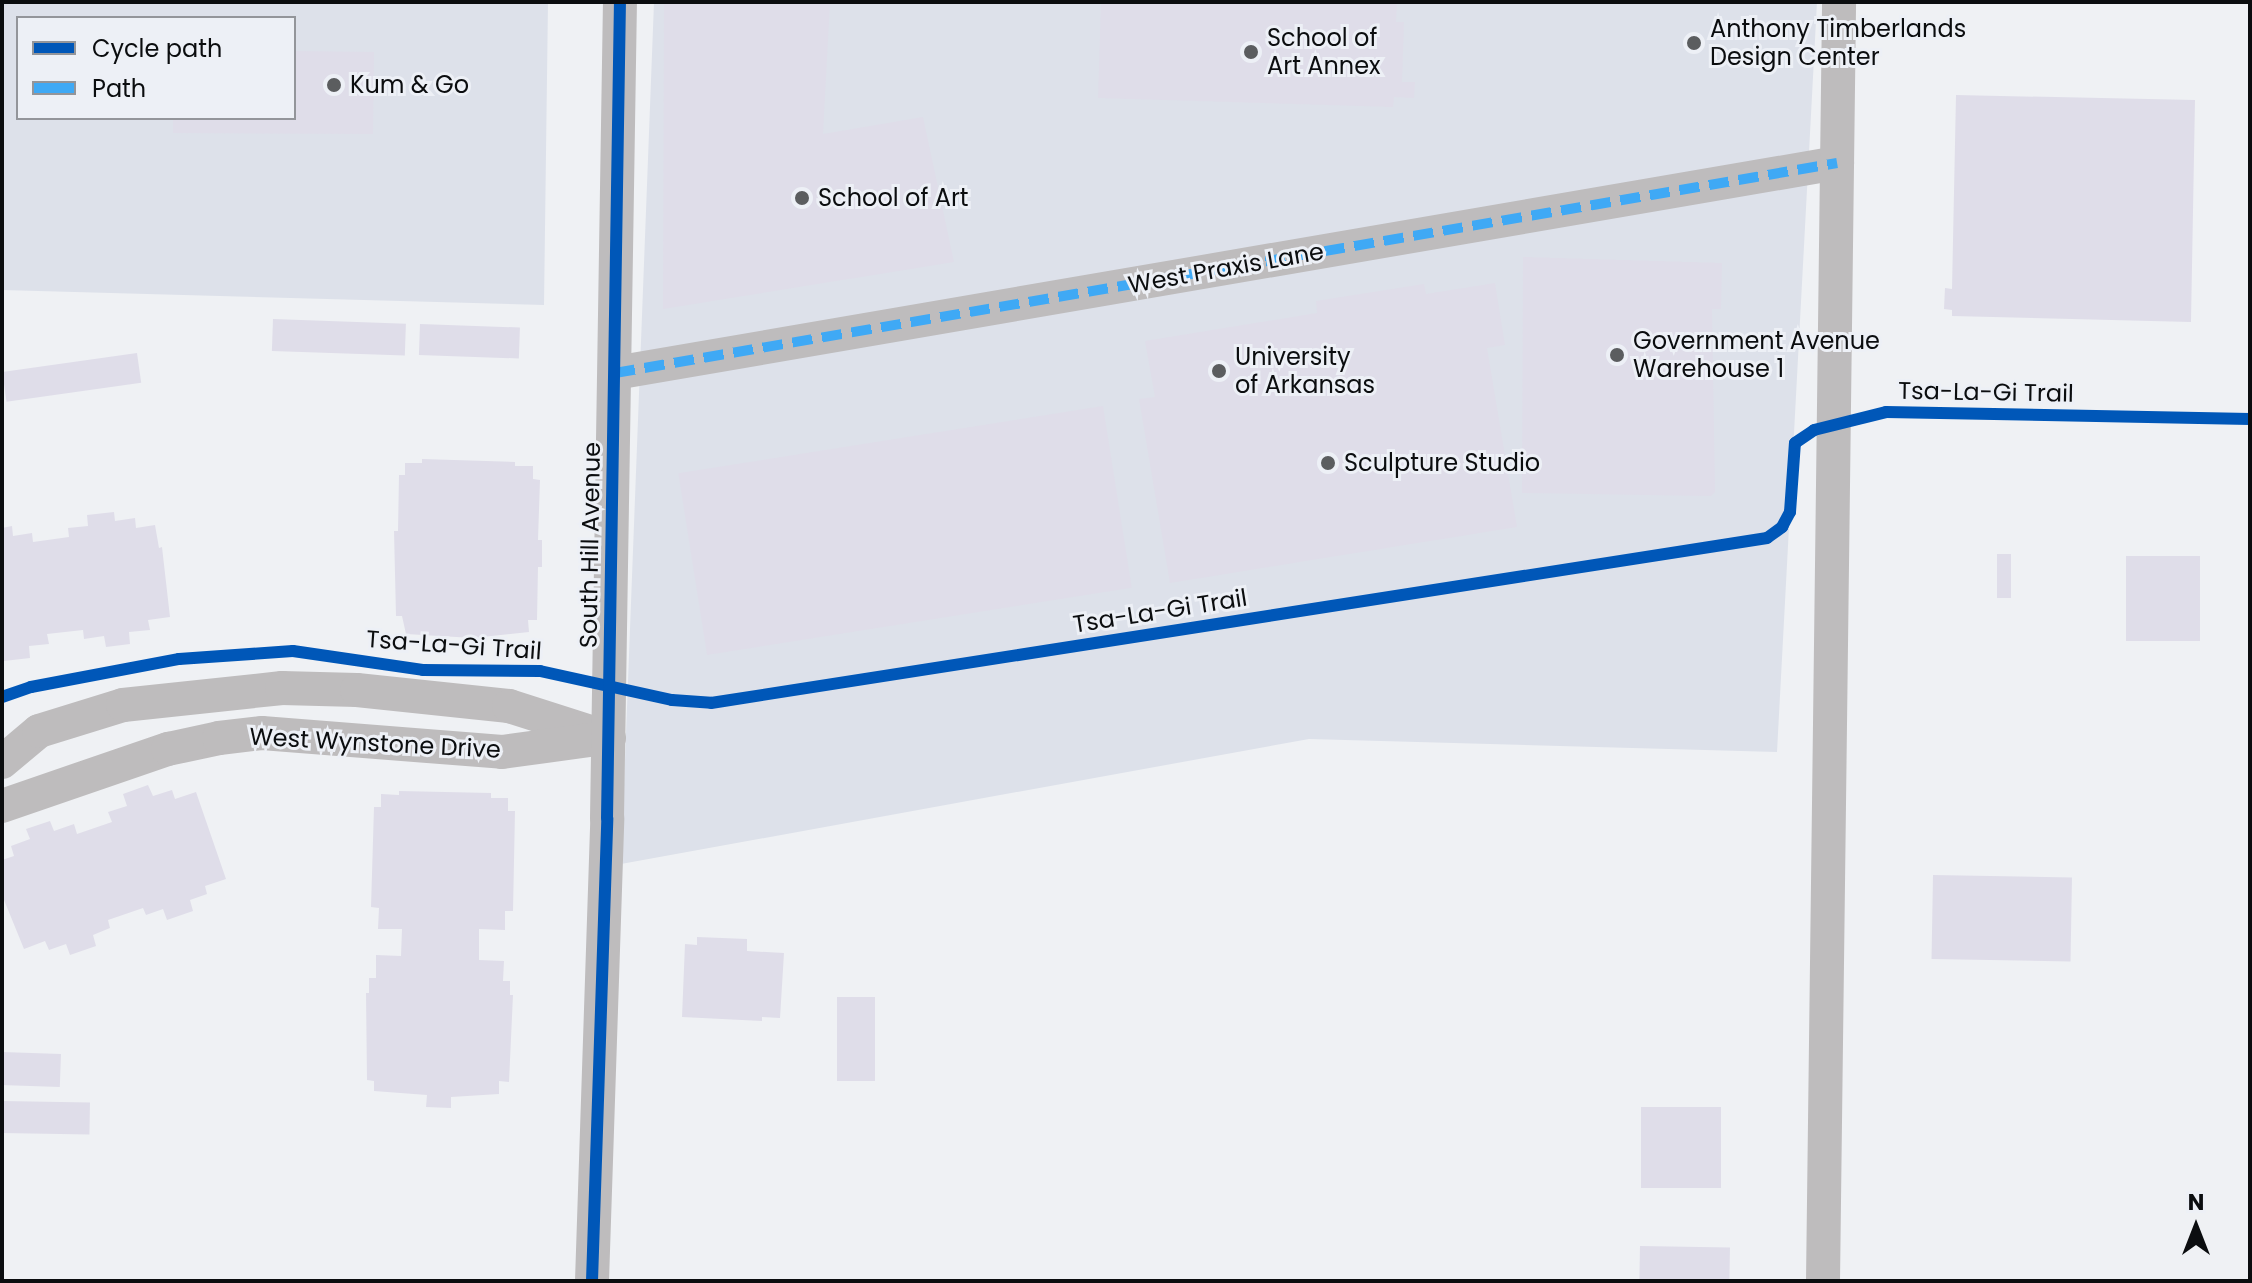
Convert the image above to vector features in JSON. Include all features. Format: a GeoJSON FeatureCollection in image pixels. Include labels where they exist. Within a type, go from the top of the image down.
{"type":"FeatureCollection","features":[{"type":"Feature","properties":{"kind":"street","name":"South Hill Avenue"},"geometry":{"type":"LineString","coordinates":[[592,1281],[609,738],[620,2]]}},
{"type":"Feature","properties":{"kind":"street"},"geometry":{"type":"LineString","coordinates":[[1823,1281],[1839,2]]}},
{"type":"Feature","properties":{"kind":"street","name":"West Praxis Lane"},"geometry":{"type":"LineString","coordinates":[[615,373],[1837,163]]}},
{"type":"Feature","properties":{"kind":"street","name":"West Wynstone Drive"},"geometry":{"type":"LineString","coordinates":[[2,762],[39,731],[123,705],[282,688],[357,690],[509,706],[609,738]]}},
{"type":"Feature","properties":{"kind":"street","name":"West Wynstone Drive"},"geometry":{"type":"LineString","coordinates":[[2,806],[168,749],[233,736],[262,733],[502,752],[609,738]]}},
{"type":"Feature","properties":{"kind":"shaded area"},"geometry":{"type":"Polygon","coordinates":[[[2,2],[548,2],[544,305],[2,290],[2,2]]]}},
{"type":"Feature","properties":{"kind":"shaded area","name":"University of Arkansas"},"geometry":{"type":"Polygon","coordinates":[[[654,2],[1817,2],[1777,752],[1309,739],[621,864],[654,2]]]}},
{"type":"Feature","properties":{"kind":"building","name":"School of Art"},"geometry":{"type":"Polygon","coordinates":[[[664,2],[830,2],[823,134],[923,117],[954,262],[663,309],[664,2]]]}},
{"type":"Feature","properties":{"kind":"building","name":"School of Art Annex"},"geometry":{"type":"Polygon","coordinates":[[[1101,2],[1397,2],[1396,22],[1404,22],[1402,82],[1415,82],[1414,98],[1394,97],[1393,107],[1098,98],[1101,2]]]}},
{"type":"Feature","properties":{"kind":"building","name":"Kum & Go"},"geometry":{"type":"Polygon","coordinates":[[[296,51],[374,52],[373,134],[173,133],[173,120],[296,120],[296,51]]]}},
{"type":"Feature","properties":{"kind":"building"},"geometry":{"type":"Polygon","coordinates":[[[1956,95],[2195,100],[2191,322],[1952,316],[1952,310],[1944,309],[1945,288],[1952,289],[1956,95]]]}},
{"type":"Feature","properties":{"kind":"building","name":"Government Avenue Warehouse 1"},"geometry":{"type":"Polygon","coordinates":[[[1523,257],[1722,263],[1721,309],[1712,309],[1715,492],[1711,496],[1522,493],[1523,257]]]}},
{"type":"Feature","properties":{"kind":"building","name":"Sculpture Studio"},"geometry":{"type":"Polygon","coordinates":[[[1495,283],[1505,345],[1487,348],[1517,527],[1170,583],[1139,399],[1155,397],[1145,341],[1317,313],[1316,301],[1424,284],[1426,294],[1495,283]]]}},
{"type":"Feature","properties":{"kind":"building"},"geometry":{"type":"Polygon","coordinates":[[[273,319],[406,324],[405,356],[272,351],[273,319]]]}},
{"type":"Feature","properties":{"kind":"building"},"geometry":{"type":"Polygon","coordinates":[[[420,324],[520,327],[519,358],[419,355],[420,324]]]}},
{"type":"Feature","properties":{"kind":"building"},"geometry":{"type":"Polygon","coordinates":[[[137,353],[141,383],[6,402],[2,372],[137,353]]]}},
{"type":"Feature","properties":{"kind":"building"},"geometry":{"type":"Polygon","coordinates":[[[1103,406],[1132,588],[707,655],[678,473],[1103,406]]]}},
{"type":"Feature","properties":{"kind":"building"},"geometry":{"type":"Polygon","coordinates":[[[422,459],[515,462],[515,466],[533,466],[533,479],[540,480],[538,540],[542,540],[542,567],[538,567],[537,620],[528,620],[529,632],[473,638],[406,634],[402,616],[396,616],[394,531],[398,531],[399,475],[405,475],[405,463],[422,463],[422,459]]]}},
{"type":"Feature","properties":{"kind":"building"},"geometry":{"type":"Polygon","coordinates":[[[114,512],[115,521],[135,518],[136,528],[155,525],[159,548],[162,547],[170,617],[148,620],[150,630],[129,632],[130,644],[106,647],[104,636],[84,639],[83,630],[47,634],[49,644],[29,646],[30,658],[4,661],[2,528],[12,526],[13,536],[32,533],[33,542],[69,537],[68,528],[88,526],[87,515],[114,512]]]}},
{"type":"Feature","properties":{"kind":"building"},"geometry":{"type":"Polygon","coordinates":[[[1997,554],[2011,554],[2011,598],[1997,598],[1997,554]]]}},
{"type":"Feature","properties":{"kind":"building"},"geometry":{"type":"Polygon","coordinates":[[[2126,556],[2200,556],[2200,641],[2126,641],[2126,556]]]}},
{"type":"Feature","properties":{"kind":"building"},"geometry":{"type":"Polygon","coordinates":[[[148,785],[153,796],[172,790],[175,799],[196,792],[226,879],[205,886],[207,894],[190,900],[193,911],[167,920],[163,909],[146,915],[143,908],[108,920],[110,928],[93,935],[96,946],[70,955],[66,944],[49,950],[45,941],[24,949],[2,895],[2,860],[14,856],[11,846],[30,839],[26,829],[50,821],[54,831],[74,824],[77,834],[112,822],[108,812],[127,806],[123,794],[148,785]]]}},
{"type":"Feature","properties":{"kind":"building"},"geometry":{"type":"Polygon","coordinates":[[[399,791],[491,793],[491,798],[508,798],[508,811],[515,811],[513,911],[505,911],[505,930],[479,929],[479,960],[504,961],[503,981],[510,981],[510,995],[513,995],[509,1082],[499,1081],[499,1094],[451,1097],[451,1108],[426,1107],[427,1095],[374,1091],[374,1081],[367,1080],[366,993],[369,993],[369,978],[376,978],[376,955],[401,956],[402,929],[378,929],[379,908],[371,907],[374,807],[381,807],[381,794],[399,795],[399,791]]]}},
{"type":"Feature","properties":{"kind":"building"},"geometry":{"type":"Polygon","coordinates":[[[1933,875],[2072,877],[2071,961],[1932,959],[1933,875]]]}},
{"type":"Feature","properties":{"kind":"building"},"geometry":{"type":"Polygon","coordinates":[[[697,937],[747,939],[747,951],[784,953],[780,1018],[762,1017],[762,1021],[682,1017],[685,944],[697,945],[697,937]]]}},
{"type":"Feature","properties":{"kind":"building"},"geometry":{"type":"Polygon","coordinates":[[[837,997],[875,997],[875,1081],[837,1081],[837,997]]]}},
{"type":"Feature","properties":{"kind":"building"},"geometry":{"type":"Polygon","coordinates":[[[2,1052],[61,1054],[60,1087],[2,1085],[2,1052]]]}},
{"type":"Feature","properties":{"kind":"building"},"geometry":{"type":"Polygon","coordinates":[[[2,1101],[90,1103],[89,1135],[2,1133],[2,1101]]]}},
{"type":"Feature","properties":{"kind":"building"},"geometry":{"type":"Polygon","coordinates":[[[1641,1107],[1721,1107],[1721,1188],[1641,1188],[1641,1107]]]}},
{"type":"Feature","properties":{"kind":"building"},"geometry":{"type":"Polygon","coordinates":[[[1640,1246],[1730,1248],[1729,1281],[1639,1281],[1640,1246]]]}},
{"type":"Feature","properties":{"kind":"marked path"},"geometry":{"type":"LineString","coordinates":[[615,373],[1837,163]]}},
{"type":"Feature","properties":{"kind":"cycle path"},"geometry":{"type":"LineString","coordinates":[[592,1281],[607,818],[620,2]]}},
{"type":"Feature","properties":{"kind":"cycle path","name":"Tsa-La-Gi Trail"},"geometry":{"type":"LineString","coordinates":[[2,697],[31,687],[179,659],[293,651],[423,670],[540,671],[672,700],[711,703],[1767,538],[1782,527],[1790,512],[1795,443],[1814,430],[1886,412],[2250,419]]}},
{"type":"Feature","properties":{"kind":"place","name":"Anthony Timberlands Design Center"},"geometry":{"type":"Point","coordinates":[1694,43]}},
{"type":"Feature","properties":{"kind":"place","name":"School of Art Annex"},"geometry":{"type":"Point","coordinates":[1251,52]}},
{"type":"Feature","properties":{"kind":"place","name":"Kum & Go"},"geometry":{"type":"Point","coordinates":[334,85]}},
{"type":"Feature","properties":{"kind":"place","name":"School of Art"},"geometry":{"type":"Point","coordinates":[802,198]}},
{"type":"Feature","properties":{"kind":"place","name":"Government Avenue Warehouse 1"},"geometry":{"type":"Point","coordinates":[1617,355]}},
{"type":"Feature","properties":{"kind":"place","name":"University of Arkansas"},"geometry":{"type":"Point","coordinates":[1219,371]}},
{"type":"Feature","properties":{"kind":"place","name":"Sculpture Studio"},"geometry":{"type":"Point","coordinates":[1328,463]}}]}
